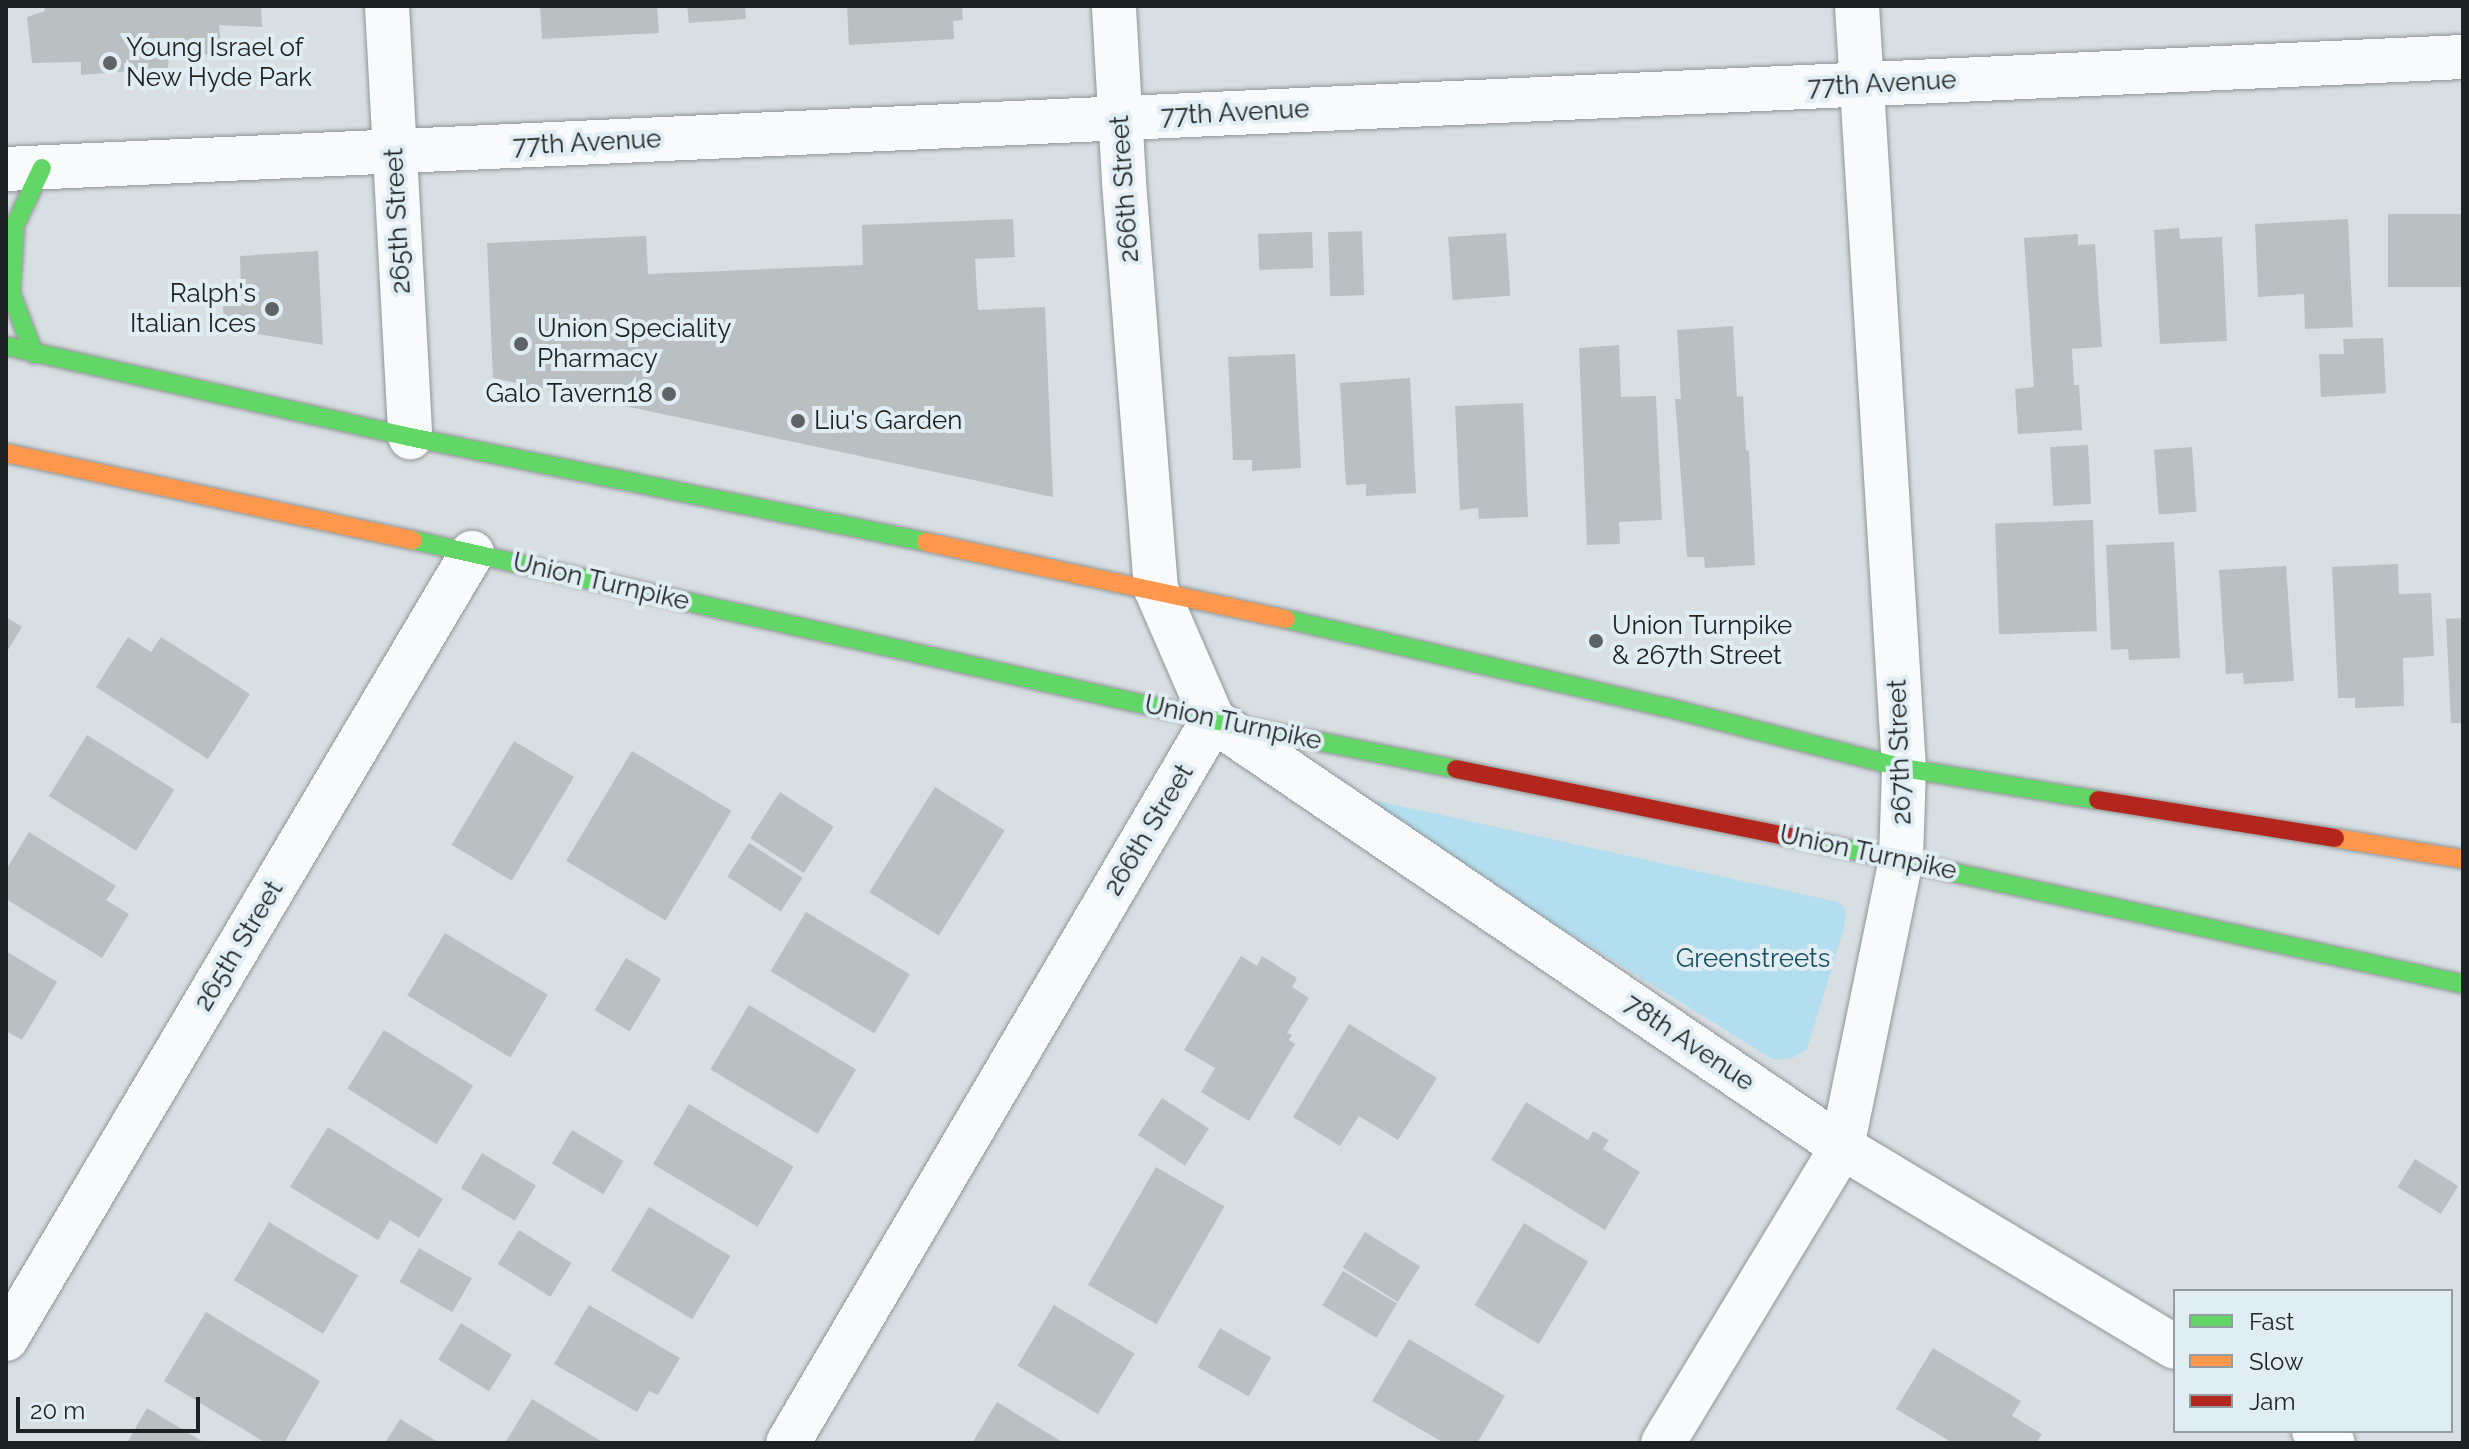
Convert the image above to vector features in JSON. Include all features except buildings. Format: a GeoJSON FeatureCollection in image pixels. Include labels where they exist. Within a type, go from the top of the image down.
{"type":"FeatureCollection","features":[{"type":"Feature","properties":{"kind":"main road"},"geometry":{"type":"LineString","coordinates":[[24,168],[15,225],[11,293],[34,354]]}},
{"type":"Feature","properties":{"kind":"main road"},"geometry":{"type":"LineString","coordinates":[[6,346],[410,437],[1156,589],[1665,707],[1904,768],[2463,859]]}},
{"type":"Feature","properties":{"kind":"main road","name":"Union Turnpike"},"geometry":{"type":"LineString","coordinates":[[6,453],[472,553],[1213,720],[1901,859],[2463,984]]}},
{"type":"Feature","properties":{"kind":"street","name":"265th Street"},"geometry":{"type":"LineString","coordinates":[[387,6],[410,437]]}},
{"type":"Feature","properties":{"kind":"street","name":"266th Street"},"geometry":{"type":"LineString","coordinates":[[788,1443],[1213,720],[1156,589],[1114,6]]}},
{"type":"Feature","properties":{"kind":"street","name":"267th Street"},"geometry":{"type":"LineString","coordinates":[[1663,1443],[1842,1147],[1901,859],[1904,768],[1857,6]]}},
{"type":"Feature","properties":{"kind":"street","name":"77th Avenue"},"geometry":{"type":"LineString","coordinates":[[24,168],[2463,57]]}},
{"type":"Feature","properties":{"kind":"street","name":"265th Street"},"geometry":{"type":"LineString","coordinates":[[6,1339],[472,553]]}},
{"type":"Feature","properties":{"kind":"street","name":"78th Avenue"},"geometry":{"type":"LineString","coordinates":[[1213,720],[1842,1147],[2173,1346]]}},
{"type":"Feature","properties":{"kind":"green space","name":"Greenstreets"},"geometry":{"type":"Polygon","coordinates":[[[1378,801],[1838,902],[1846,909],[1844,928],[1807,1049],[1792,1058],[1774,1060],[1396,826],[1373,810],[1378,801]]]}},
{"type":"Feature","properties":{"kind":"traffic: fast"},"geometry":{"type":"LineString","coordinates":[[34,354],[11,293],[15,225],[42,168]]}},
{"type":"Feature","properties":{"kind":"traffic: fast"},"geometry":{"type":"LineString","coordinates":[[6,346],[410,437],[926,542]]}},
{"type":"Feature","properties":{"kind":"traffic: fast"},"geometry":{"type":"LineString","coordinates":[[413,540],[1213,720],[1456,769]]}},
{"type":"Feature","properties":{"kind":"traffic: fast"},"geometry":{"type":"LineString","coordinates":[[1286,619],[1665,707],[1904,768],[2098,800]]}},
{"type":"Feature","properties":{"kind":"traffic: fast"},"geometry":{"type":"LineString","coordinates":[[1801,839],[2463,984]]}},
{"type":"Feature","properties":{"kind":"traffic: slow"},"geometry":{"type":"LineString","coordinates":[[6,453],[413,540]]}},
{"type":"Feature","properties":{"kind":"traffic: slow"},"geometry":{"type":"LineString","coordinates":[[926,542],[1286,619]]}},
{"type":"Feature","properties":{"kind":"traffic: slow"},"geometry":{"type":"LineString","coordinates":[[2335,838],[2463,859]]}},
{"type":"Feature","properties":{"kind":"traffic: jam"},"geometry":{"type":"LineString","coordinates":[[1456,769],[1801,839]]}},
{"type":"Feature","properties":{"kind":"traffic: jam"},"geometry":{"type":"LineString","coordinates":[[2098,800],[2335,838]]}},
{"type":"Feature","properties":{"kind":"place","name":"Young Israel of New Hyde Park"},"geometry":{"type":"Point","coordinates":[110,63]}},
{"type":"Feature","properties":{"kind":"place","name":"Ralph's Italian Ices"},"geometry":{"type":"Point","coordinates":[272,309]}},
{"type":"Feature","properties":{"kind":"place","name":"Union Speciality Pharmacy"},"geometry":{"type":"Point","coordinates":[521,344]}},
{"type":"Feature","properties":{"kind":"place","name":"Galo Tavern18"},"geometry":{"type":"Point","coordinates":[669,394]}},
{"type":"Feature","properties":{"kind":"place","name":"Liu's Garden"},"geometry":{"type":"Point","coordinates":[798,421]}},
{"type":"Feature","properties":{"kind":"place","name":"Union Turnpike & 267th Street"},"geometry":{"type":"Point","coordinates":[1596,641]}}]}
